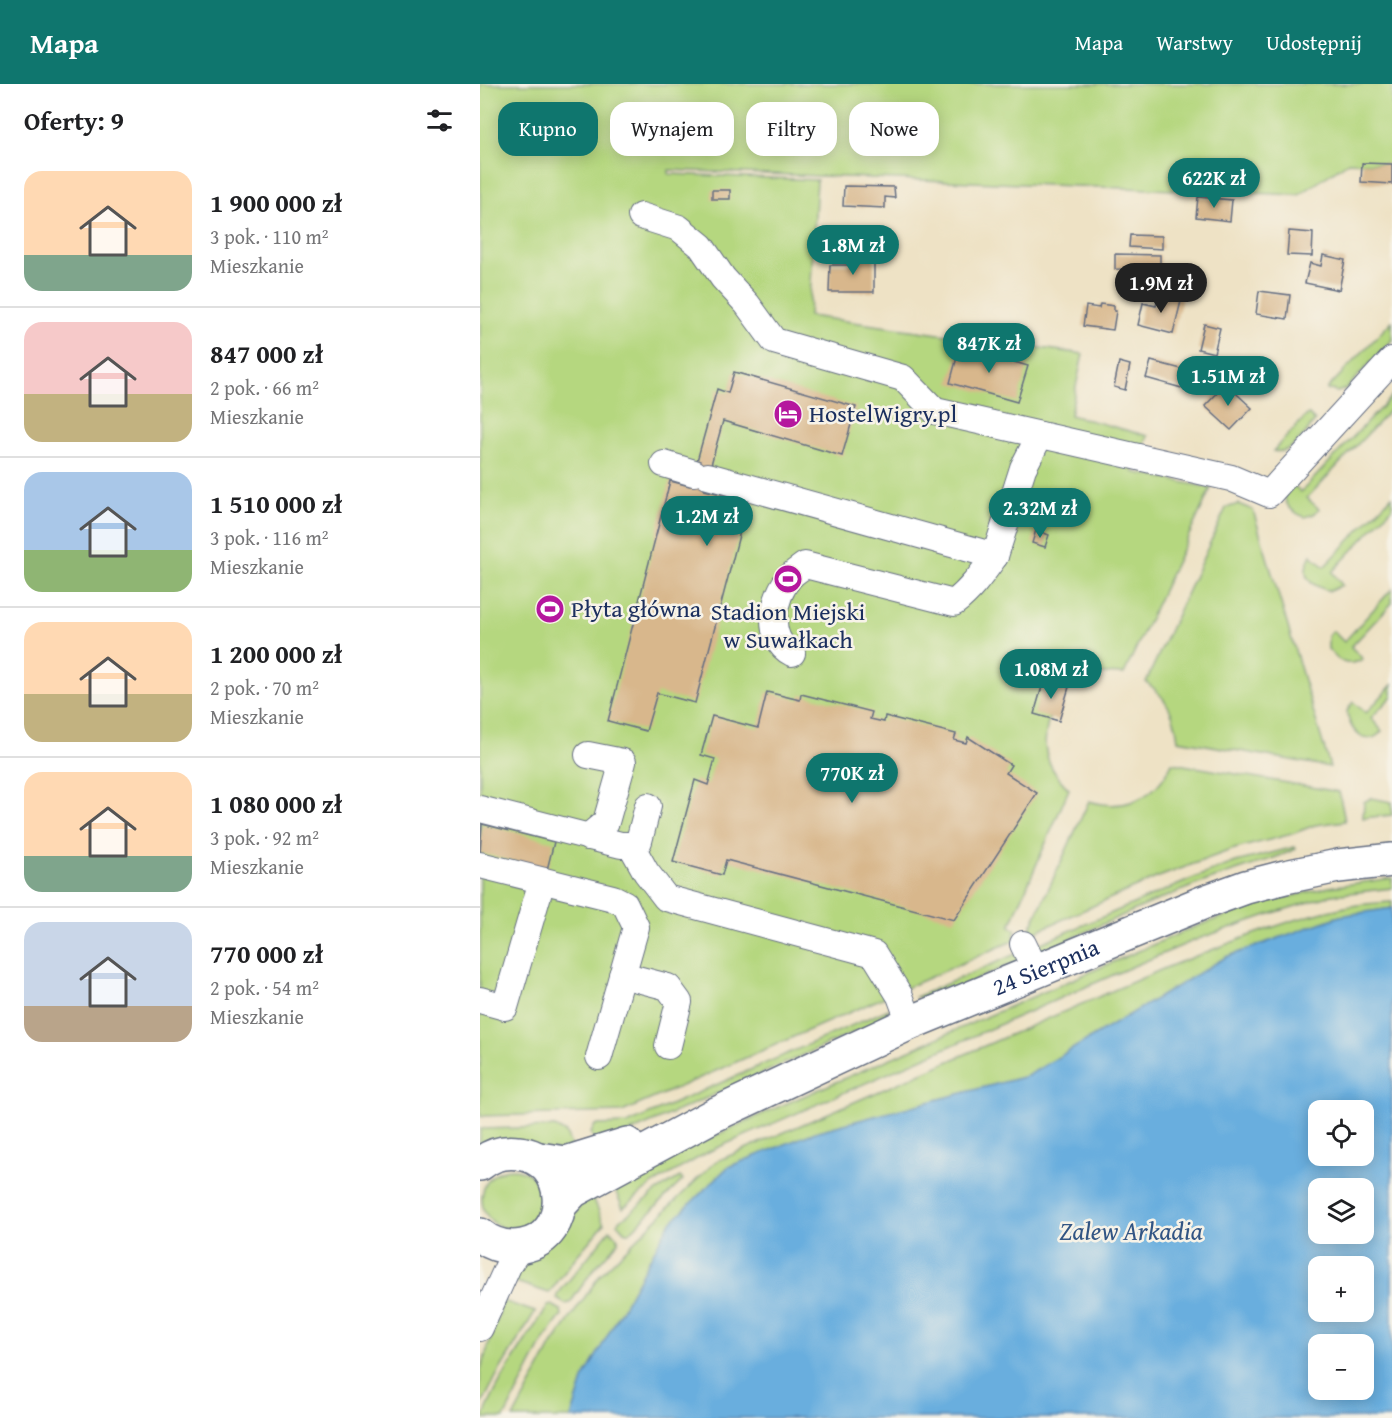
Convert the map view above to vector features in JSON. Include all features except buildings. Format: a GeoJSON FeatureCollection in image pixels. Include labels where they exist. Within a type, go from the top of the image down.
{"type":"FeatureCollection","features":[{"type":"Feature","properties":{"kind":"main road","name":"24 Sierpnia"},"geometry":{"type":"LineString","coordinates":[[559,1206],[573,1191],[714,1116],[909,1023],[1029,958],[1246,888],[1338,866],[1392,860]]}},
{"type":"Feature","properties":{"kind":"main road","name":"24 Sierpnia"},"geometry":{"type":"LineString","coordinates":[[485,1157],[510,1152],[525,1153],[538,1159],[566,1163],[714,1116]]}},
{"type":"Feature","properties":{"kind":"main road"},"geometry":{"type":"LineString","coordinates":[[480,1235],[499,1246],[514,1248],[529,1245],[542,1237],[552,1226],[560,1197],[557,1183],[550,1169],[538,1159]]}},
{"type":"Feature","properties":{"kind":"street"},"geometry":{"type":"LineString","coordinates":[[641,216],[680,228],[701,246],[723,278],[747,304],[774,341],[903,378],[935,411],[1232,478],[1269,494],[1392,360]]}},
{"type":"Feature","properties":{"kind":"street"},"geometry":{"type":"LineString","coordinates":[[792,653],[785,649],[773,623],[779,592],[791,576],[805,565],[954,603],[966,594],[995,556],[1023,468],[1040,435]]}},
{"type":"Feature","properties":{"kind":"street"},"geometry":{"type":"LineString","coordinates":[[664,464],[995,556]]}},
{"type":"Feature","properties":{"kind":"street"},"geometry":{"type":"LineString","coordinates":[[588,754],[623,762],[606,822],[588,837]]}},
{"type":"Feature","properties":{"kind":"street"},"geometry":{"type":"LineString","coordinates":[[480,809],[621,845],[631,845],[639,842],[648,806]]}},
{"type":"Feature","properties":{"kind":"street"},"geometry":{"type":"LineString","coordinates":[[631,845],[646,872],[666,898],[874,954],[900,996],[909,1023]]}},
{"type":"Feature","properties":{"kind":"street"},"geometry":{"type":"LineString","coordinates":[[480,865],[613,898],[625,904],[636,927],[599,1057]]}},
{"type":"Feature","properties":{"kind":"street"},"geometry":{"type":"LineString","coordinates":[[480,1000],[505,1007],[542,881]]}},
{"type":"Feature","properties":{"kind":"street"},"geometry":{"type":"LineString","coordinates":[[622,975],[668,987],[679,1002],[668,1046]]}},
{"type":"Feature","properties":{"kind":"street"},"geometry":{"type":"LineString","coordinates":[[480,1235],[480,1249]]}},
{"type":"Feature","properties":{"kind":"street"},"geometry":{"type":"LineString","coordinates":[[480,1328],[509,1263],[521,1246]]}},
{"type":"Feature","properties":{"kind":"green space","name":"Stadion Miejski w Suwałkach"},"geometry":{"type":"Polygon","coordinates":[[[480,84],[1392,84],[1392,164],[1348,162],[1299,195],[669,170],[669,174],[817,180],[809,316],[1083,354],[1070,415],[1148,436],[1133,472],[1211,488],[1124,674],[1095,675],[1069,687],[1059,685],[1047,728],[1046,752],[1057,776],[1069,789],[1010,926],[1016,930],[1015,940],[622,1112],[480,1116],[480,84]]]}},
{"type":"Feature","properties":{"kind":"green space"},"geometry":{"type":"Polygon","coordinates":[[[1392,321],[1392,340],[1346,389],[1337,392],[1327,389],[1392,321]]]}},
{"type":"Feature","properties":{"kind":"green space"},"geometry":{"type":"Polygon","coordinates":[[[1392,396],[1392,408],[1307,498],[1319,509],[1314,514],[1305,517],[1293,511],[1285,498],[1288,480],[1301,492],[1392,396]]]}},
{"type":"Feature","properties":{"kind":"green space"},"geometry":{"type":"Polygon","coordinates":[[[1308,414],[1315,421],[1302,437],[1286,450],[1273,451],[1308,414]]]}},
{"type":"Feature","properties":{"kind":"green space"},"geometry":{"type":"Polygon","coordinates":[[[1392,496],[1392,508],[1332,572],[1342,585],[1330,591],[1312,583],[1306,574],[1311,555],[1324,567],[1392,496]]]}},
{"type":"Feature","properties":{"kind":"green space"},"geometry":{"type":"Polygon","coordinates":[[[1238,504],[1253,510],[1330,767],[1178,740],[1175,722],[1169,707],[1146,682],[1226,508],[1238,504]]]}},
{"type":"Feature","properties":{"kind":"green space"},"geometry":{"type":"Polygon","coordinates":[[[1392,589],[1392,603],[1351,647],[1363,659],[1348,663],[1336,657],[1328,649],[1328,636],[1333,631],[1344,642],[1392,589]]]}},
{"type":"Feature","properties":{"kind":"green space"},"geometry":{"type":"Polygon","coordinates":[[[1392,685],[1392,696],[1371,718],[1382,731],[1376,736],[1364,738],[1354,730],[1347,711],[1353,702],[1366,713],[1392,685]]]}},
{"type":"Feature","properties":{"kind":"green space"},"geometry":{"type":"Polygon","coordinates":[[[1172,763],[1339,792],[1345,821],[1315,825],[1292,834],[1231,850],[1156,878],[1030,934],[1031,927],[1089,801],[1115,805],[1138,799],[1157,785],[1172,763]]]}},
{"type":"Feature","properties":{"kind":"green space"},"geometry":{"type":"Polygon","coordinates":[[[1371,798],[1392,802],[1392,815],[1363,818],[1364,802],[1371,798]]]}},
{"type":"Feature","properties":{"kind":"green space"},"geometry":{"type":"Polygon","coordinates":[[[1295,847],[1296,849],[1273,859],[1160,899],[1040,952],[1034,946],[1199,876],[1236,862],[1295,847]]]}},
{"type":"Feature","properties":{"kind":"green space"},"geometry":{"type":"Polygon","coordinates":[[[1392,878],[1392,888],[1332,895],[1198,939],[1136,965],[710,1151],[653,1184],[623,1208],[612,1183],[762,1114],[1194,927],[1263,903],[1329,887],[1392,878]]]}},
{"type":"Feature","properties":{"kind":"green space"},"geometry":{"type":"Polygon","coordinates":[[[1392,902],[1392,908],[1340,916],[1226,957],[1027,1076],[818,1131],[728,1167],[669,1224],[583,1380],[571,1418],[513,1418],[552,1345],[600,1275],[715,1162],[1170,966],[1276,926],[1319,913],[1373,903],[1392,902]]]}},
{"type":"Feature","properties":{"kind":"green space"},"geometry":{"type":"Polygon","coordinates":[[[1020,952],[1021,960],[929,1000],[916,997],[1020,952]]]}},
{"type":"Feature","properties":{"kind":"green space"},"geometry":{"type":"Polygon","coordinates":[[[889,1009],[884,1019],[597,1147],[591,1133],[595,1125],[627,1124],[889,1009]]]}},
{"type":"Feature","properties":{"kind":"green space"},"geometry":{"type":"Polygon","coordinates":[[[555,1127],[566,1133],[574,1153],[493,1142],[480,1144],[480,1129],[555,1127]]]}},
{"type":"Feature","properties":{"kind":"green space"},"geometry":{"type":"Polygon","coordinates":[[[512,1169],[529,1174],[537,1182],[542,1199],[537,1216],[529,1224],[512,1229],[495,1224],[487,1216],[482,1199],[487,1182],[495,1174],[512,1169]]]}},
{"type":"Feature","properties":{"kind":"green space"},"geometry":{"type":"Polygon","coordinates":[[[680,1177],[683,1180],[629,1233],[617,1223],[657,1191],[680,1177]]]}},
{"type":"Feature","properties":{"kind":"green space"},"geometry":{"type":"Polygon","coordinates":[[[591,1192],[604,1224],[549,1293],[510,1280],[512,1274],[563,1228],[591,1192]]]}},
{"type":"Feature","properties":{"kind":"green space"},"geometry":{"type":"Polygon","coordinates":[[[610,1230],[618,1238],[618,1242],[593,1270],[570,1303],[565,1304],[557,1299],[557,1295],[610,1230]]]}},
{"type":"Feature","properties":{"kind":"green space"},"geometry":{"type":"Polygon","coordinates":[[[503,1301],[535,1312],[480,1408],[480,1372],[503,1301]]]}},
{"type":"Feature","properties":{"kind":"green space"},"geometry":{"type":"Polygon","coordinates":[[[552,1305],[561,1310],[562,1315],[544,1340],[504,1418],[483,1418],[513,1361],[548,1306],[552,1305]]]}},
{"type":"Feature","properties":{"kind":"water","name":"Zalew Arkadia"},"geometry":{"type":"Polygon","coordinates":[[[1392,908],[1392,1418],[571,1418],[583,1380],[669,1224],[728,1167],[818,1131],[1027,1076],[1226,957],[1340,916],[1392,908]]]}},
{"type":"Feature","properties":{"kind":"place","name":"HostelWigry.pl"},"geometry":{"type":"Point","coordinates":[788,414]}},
{"type":"Feature","properties":{"kind":"place","name":"Stadion Miejski w Suwałkach"},"geometry":{"type":"Point","coordinates":[788,579]}},
{"type":"Feature","properties":{"kind":"place","name":"Płyta główna"},"geometry":{"type":"Point","coordinates":[550,609]}}]}
